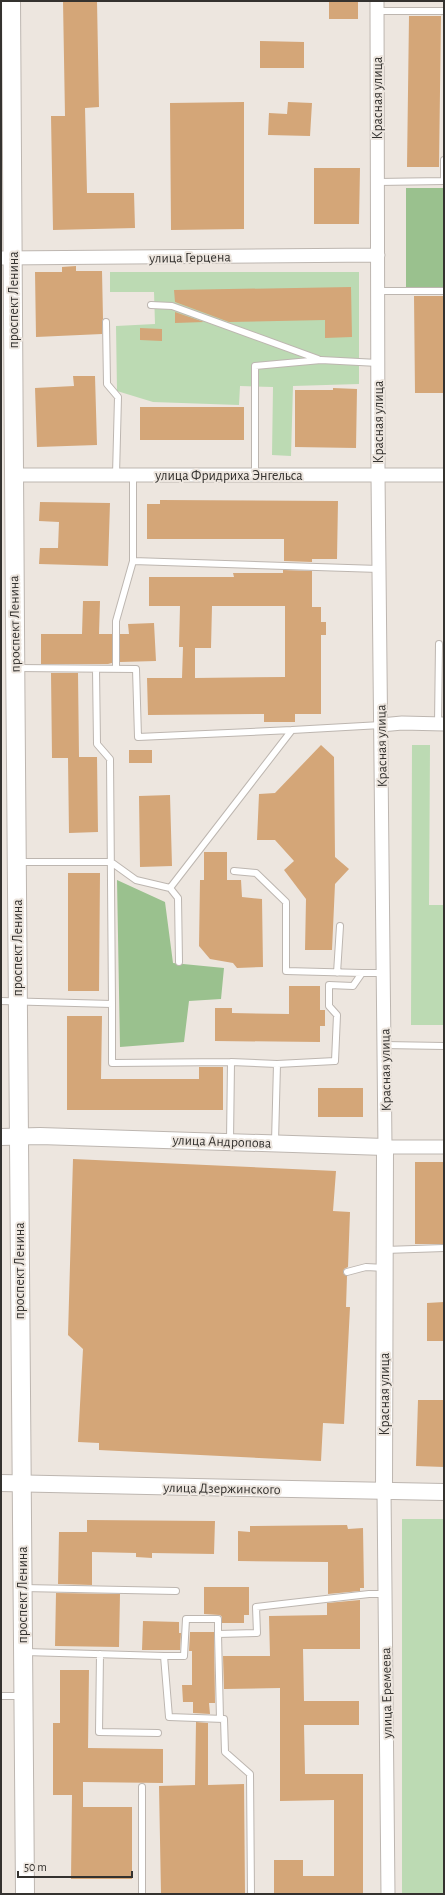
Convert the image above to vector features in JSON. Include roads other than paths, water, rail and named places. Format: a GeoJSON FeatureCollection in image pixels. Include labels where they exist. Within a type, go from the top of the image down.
{"type":"FeatureCollection","features":[{"type":"Feature","properties":{"kind":"main road","name":"проспект Ленина"},"geometry":{"type":"LineString","coordinates":[[11,1],[7,258],[7,591],[15,668],[16,862],[9,1001],[19,1136],[22,1696],[25,1894]]}},
{"type":"Feature","properties":{"kind":"main road"},"geometry":{"type":"LineString","coordinates":[[1,498],[7,477]]}},
{"type":"Feature","properties":{"kind":"street","name":"Красная улица"},"geometry":{"type":"LineString","coordinates":[[377,6],[378,475],[386,1147],[384,1491]]}},
{"type":"Feature","properties":{"kind":"street","name":"улица Герцена"},"geometry":{"type":"LineString","coordinates":[[7,258],[378,255]]}},
{"type":"Feature","properties":{"kind":"street","name":"улица Фридриха Энгельса"},"geometry":{"type":"LineString","coordinates":[[7,477],[116,475],[444,475]]}},
{"type":"Feature","properties":{"kind":"street"},"geometry":{"type":"LineString","coordinates":[[381,725],[402,723],[441,724]]}},
{"type":"Feature","properties":{"kind":"street","name":"улица Андропова"},"geometry":{"type":"LineString","coordinates":[[1,1136],[230,1141],[386,1147],[444,1147]]}},
{"type":"Feature","properties":{"kind":"street","name":"улица Дзержинского"},"geometry":{"type":"LineString","coordinates":[[1,1483],[444,1492]]}},
{"type":"Feature","properties":{"kind":"street","name":"улица Еремеева"},"geometry":{"type":"LineString","coordinates":[[384,1491],[388,1894]]}},
{"type":"Feature","properties":{"kind":"lane"},"geometry":{"type":"LineString","coordinates":[[377,6],[444,11]]}},
{"type":"Feature","properties":{"kind":"lane"},"geometry":{"type":"LineString","coordinates":[[378,182],[444,181],[444,160]]}},
{"type":"Feature","properties":{"kind":"lane"},"geometry":{"type":"LineString","coordinates":[[378,291],[444,291]]}},
{"type":"Feature","properties":{"kind":"lane"},"geometry":{"type":"LineString","coordinates":[[151,306],[172,306],[321,360]]}},
{"type":"Feature","properties":{"kind":"lane"},"geometry":{"type":"LineString","coordinates":[[106,322],[107,384],[118,397],[116,475]]}},
{"type":"Feature","properties":{"kind":"lane"},"geometry":{"type":"LineString","coordinates":[[255,475],[255,366],[321,360],[378,363]]}},
{"type":"Feature","properties":{"kind":"lane"},"geometry":{"type":"LineString","coordinates":[[116,669],[116,621],[134,561],[132,475]]}},
{"type":"Feature","properties":{"kind":"lane"},"geometry":{"type":"LineString","coordinates":[[134,561],[379,569]]}},
{"type":"Feature","properties":{"kind":"lane"},"geometry":{"type":"LineString","coordinates":[[439,644],[441,724]]}},
{"type":"Feature","properties":{"kind":"lane"},"geometry":{"type":"LineString","coordinates":[[15,668],[136,669],[138,737],[381,725]]}},
{"type":"Feature","properties":{"kind":"lane"},"geometry":{"type":"LineString","coordinates":[[96,669],[97,744],[110,759],[112,1063],[232,1062],[278,1064],[335,1061],[337,1015],[329,1006],[330,985],[353,986],[362,973]]}},
{"type":"Feature","properties":{"kind":"lane"},"geometry":{"type":"LineString","coordinates":[[170,888],[292,730]]}},
{"type":"Feature","properties":{"kind":"lane"},"geometry":{"type":"LineString","coordinates":[[16,862],[111,862],[136,880],[170,888],[178,898],[179,962]]}},
{"type":"Feature","properties":{"kind":"lane"},"geometry":{"type":"LineString","coordinates":[[234,871],[256,873],[286,902],[286,971],[384,973]]}},
{"type":"Feature","properties":{"kind":"lane"},"geometry":{"type":"LineString","coordinates":[[337,973],[340,926]]}},
{"type":"Feature","properties":{"kind":"lane"},"geometry":{"type":"LineString","coordinates":[[9,1001],[112,1004]]}},
{"type":"Feature","properties":{"kind":"lane"},"geometry":{"type":"LineString","coordinates":[[384,1045],[444,1046]]}},
{"type":"Feature","properties":{"kind":"lane"},"geometry":{"type":"LineString","coordinates":[[230,1141],[232,1062]]}},
{"type":"Feature","properties":{"kind":"lane"},"geometry":{"type":"LineString","coordinates":[[275,1143],[278,1064]]}},
{"type":"Feature","properties":{"kind":"lane"},"geometry":{"type":"LineString","coordinates":[[385,1250],[444,1248]]}},
{"type":"Feature","properties":{"kind":"lane"},"geometry":{"type":"LineString","coordinates":[[347,1272],[366,1266],[385,1268]]}},
{"type":"Feature","properties":{"kind":"lane"},"geometry":{"type":"LineString","coordinates":[[22,1588],[176,1591]]}},
{"type":"Feature","properties":{"kind":"lane"},"geometry":{"type":"LineString","coordinates":[[218,1634],[257,1633],[256,1607],[369,1594],[385,1594]]}},
{"type":"Feature","properties":{"kind":"lane"},"geometry":{"type":"LineString","coordinates":[[22,1652],[184,1656],[186,1619],[218,1619],[220,1719]]}},
{"type":"Feature","properties":{"kind":"lane"},"geometry":{"type":"LineString","coordinates":[[100,1654],[99,1732],[158,1733]]}},
{"type":"Feature","properties":{"kind":"lane"},"geometry":{"type":"LineString","coordinates":[[164,1656],[169,1717],[224,1719],[225,1752],[250,1774],[251,1894]]}},
{"type":"Feature","properties":{"kind":"lane"},"geometry":{"type":"LineString","coordinates":[[1,1696],[22,1696]]}},
{"type":"Feature","properties":{"kind":"lane"},"geometry":{"type":"LineString","coordinates":[[142,1787],[142,1894]]}}]}
